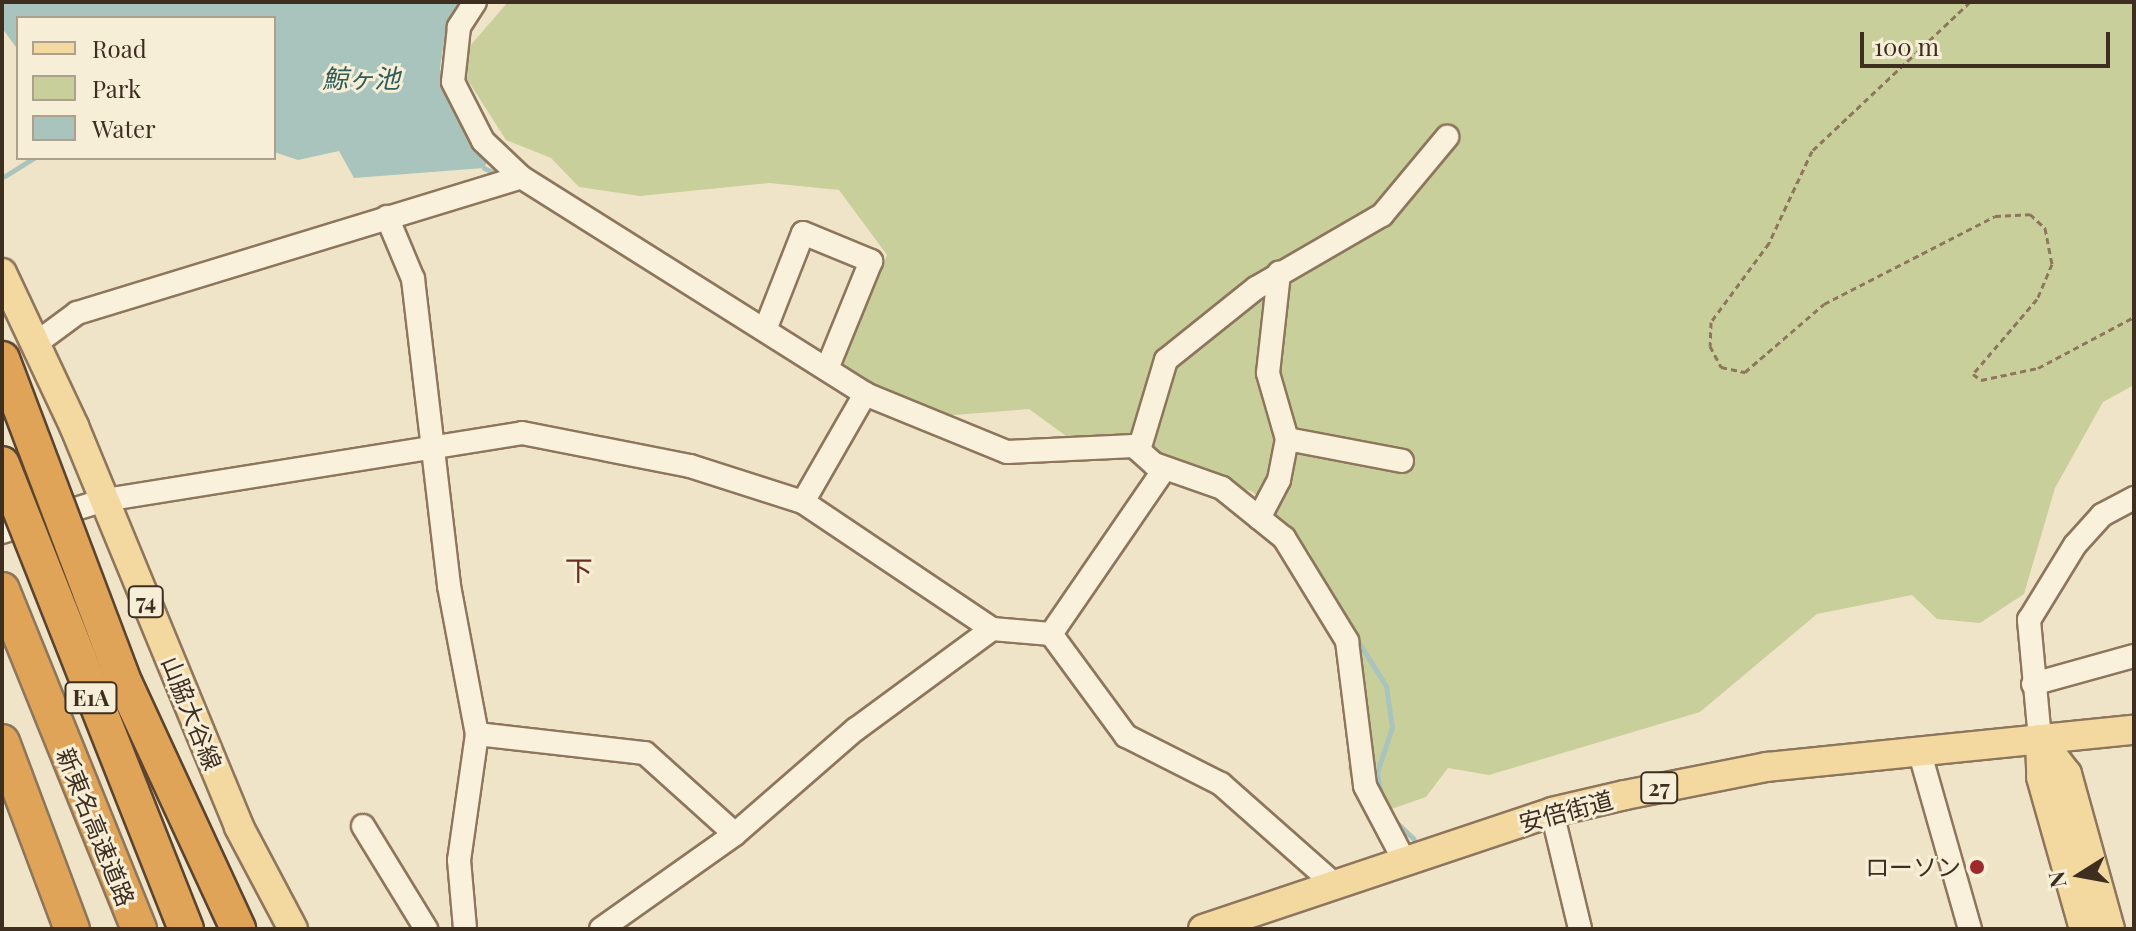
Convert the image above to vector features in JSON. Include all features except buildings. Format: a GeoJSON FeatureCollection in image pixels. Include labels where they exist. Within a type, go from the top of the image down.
{"type":"FeatureCollection","features":[{"type":"Feature","properties":{"kind":"highway"},"geometry":{"type":"LineString","coordinates":[[2,359],[125,684],[238,929]]}},
{"type":"Feature","properties":{"kind":"highway","name":"新東名高速道路"},"geometry":{"type":"LineString","coordinates":[[2,464],[186,929]]}},
{"type":"Feature","properties":{"kind":"highway","name":"新東名高速道路"},"geometry":{"type":"LineString","coordinates":[[2,590],[139,929]]}},
{"type":"Feature","properties":{"kind":"highway"},"geometry":{"type":"LineString","coordinates":[[2,742],[72,929]]}},
{"type":"Feature","properties":{"kind":"main road","name":"山脇大谷線"},"geometry":{"type":"LineString","coordinates":[[2,273],[105,500],[239,827],[293,929]]}},
{"type":"Feature","properties":{"kind":"main road","name":"安倍街道"},"geometry":{"type":"LineString","coordinates":[[1203,929],[1552,812],[1767,767],[2134,730]]}},
{"type":"Feature","properties":{"kind":"main road"},"geometry":{"type":"LineString","coordinates":[[2040,739],[2041,777],[2084,929]]}},
{"type":"Feature","properties":{"kind":"main road"},"geometry":{"type":"LineString","coordinates":[[2040,739],[2067,774],[2110,929]]}},
{"type":"Feature","properties":{"kind":"street"},"geometry":{"type":"LineString","coordinates":[[475,2],[459,27],[453,82],[483,141],[521,177],[865,394],[1007,452],[1139,450],[1165,468],[1222,488],[1263,511],[1284,538],[1347,641],[1365,786],[1404,860]]}},
{"type":"Feature","properties":{"kind":"street"},"geometry":{"type":"LineString","coordinates":[[1139,450],[1166,360],[1279,273],[1382,215],[1447,137]]}},
{"type":"Feature","properties":{"kind":"street"},"geometry":{"type":"LineString","coordinates":[[2,380],[77,313],[521,177]]}},
{"type":"Feature","properties":{"kind":"street"},"geometry":{"type":"LineString","coordinates":[[387,217],[413,279],[432,443],[477,734],[459,860],[465,929]]}},
{"type":"Feature","properties":{"kind":"street"},"geometry":{"type":"LineString","coordinates":[[765,330],[803,233],[871,261],[827,369]]}},
{"type":"Feature","properties":{"kind":"street"},"geometry":{"type":"LineString","coordinates":[[1263,511],[1287,439],[1268,373],[1279,273]]}},
{"type":"Feature","properties":{"kind":"street"},"geometry":{"type":"LineString","coordinates":[[803,502],[865,394]]}},
{"type":"Feature","properties":{"kind":"street"},"geometry":{"type":"LineString","coordinates":[[2,532],[105,500],[432,443],[522,433],[573,440],[803,502],[992,629],[1051,634],[1126,736],[1221,784],[1333,883]]}},
{"type":"Feature","properties":{"kind":"street"},"geometry":{"type":"LineString","coordinates":[[1287,439],[1402,461]]}},
{"type":"Feature","properties":{"kind":"street"},"geometry":{"type":"LineString","coordinates":[[1051,634],[1165,468]]}},
{"type":"Feature","properties":{"kind":"street"},"geometry":{"type":"LineString","coordinates":[[2040,739],[2029,620],[2050,579],[2102,515],[2134,498]]}},
{"type":"Feature","properties":{"kind":"street"},"geometry":{"type":"LineString","coordinates":[[601,929],[735,834],[856,729],[992,629]]}},
{"type":"Feature","properties":{"kind":"street"},"geometry":{"type":"LineString","coordinates":[[2033,684],[2134,656]]}},
{"type":"Feature","properties":{"kind":"street"},"geometry":{"type":"LineString","coordinates":[[477,734],[645,753],[735,834]]}},
{"type":"Feature","properties":{"kind":"street"},"geometry":{"type":"LineString","coordinates":[[1919,750],[1970,929]]}},
{"type":"Feature","properties":{"kind":"street"},"geometry":{"type":"LineString","coordinates":[[1552,812],[1580,929]]}},
{"type":"Feature","properties":{"kind":"street"},"geometry":{"type":"LineString","coordinates":[[363,826],[426,929]]}},
{"type":"Feature","properties":{"kind":"path"},"geometry":{"type":"LineString","coordinates":[[1970,2],[1812,151],[1769,243],[1711,322],[1710,346],[1721,367],[1745,372],[1824,304],[1959,231],[2007,216],[2030,214],[2045,228],[2052,264],[2037,299],[1973,374],[1981,380],[2038,368],[2134,317]]}},
{"type":"Feature","properties":{"kind":"green space"},"geometry":{"type":"Polygon","coordinates":[[[508,2],[2134,2],[2134,385],[2103,402],[2055,488],[2024,594],[1980,623],[1937,619],[1912,595],[1817,614],[1700,712],[1489,775],[1448,768],[1426,797],[1377,814],[1357,801],[1348,768],[1362,723],[1343,624],[1309,551],[1253,492],[1159,458],[1077,444],[1029,409],[916,418],[842,368],[887,255],[839,190],[769,183],[640,196],[579,187],[551,158],[506,140],[467,79],[469,47],[508,2]]]}},
{"type":"Feature","properties":{"kind":"water","name":"鯨ヶ池"},"geometry":{"type":"Polygon","coordinates":[[[2,2],[461,2],[446,27],[440,69],[487,162],[484,168],[354,178],[339,151],[298,160],[276,153],[276,16],[16,16],[16,47],[2,28],[2,2]]]}},
{"type":"Feature","properties":{"kind":"waterway"},"geometry":{"type":"LineString","coordinates":[[5,176],[31,160]]}},
{"type":"Feature","properties":{"kind":"waterway"},"geometry":{"type":"LineString","coordinates":[[484,168],[501,176]]}},
{"type":"Feature","properties":{"kind":"waterway"},"geometry":{"type":"LineString","coordinates":[[1197,468],[1221,477]]}},
{"type":"Feature","properties":{"kind":"waterway"},"geometry":{"type":"LineString","coordinates":[[1240,489],[1260,504]]}},
{"type":"Feature","properties":{"kind":"waterway"},"geometry":{"type":"LineString","coordinates":[[1294,535],[1350,625]]}},
{"type":"Feature","properties":{"kind":"waterway"},"geometry":{"type":"LineString","coordinates":[[1356,638],[1386,686],[1392,727],[1377,772],[1382,799]]}},
{"type":"Feature","properties":{"kind":"waterway"},"geometry":{"type":"LineString","coordinates":[[1392,818],[1414,839]]}},
{"type":"Feature","properties":{"kind":"place","name":"ローソン"},"geometry":{"type":"Point","coordinates":[1977,867]}},
{"type":"Feature","properties":{"kind":"district","name":"下"},"geometry":{"type":"Point","coordinates":[579,570]}}]}
